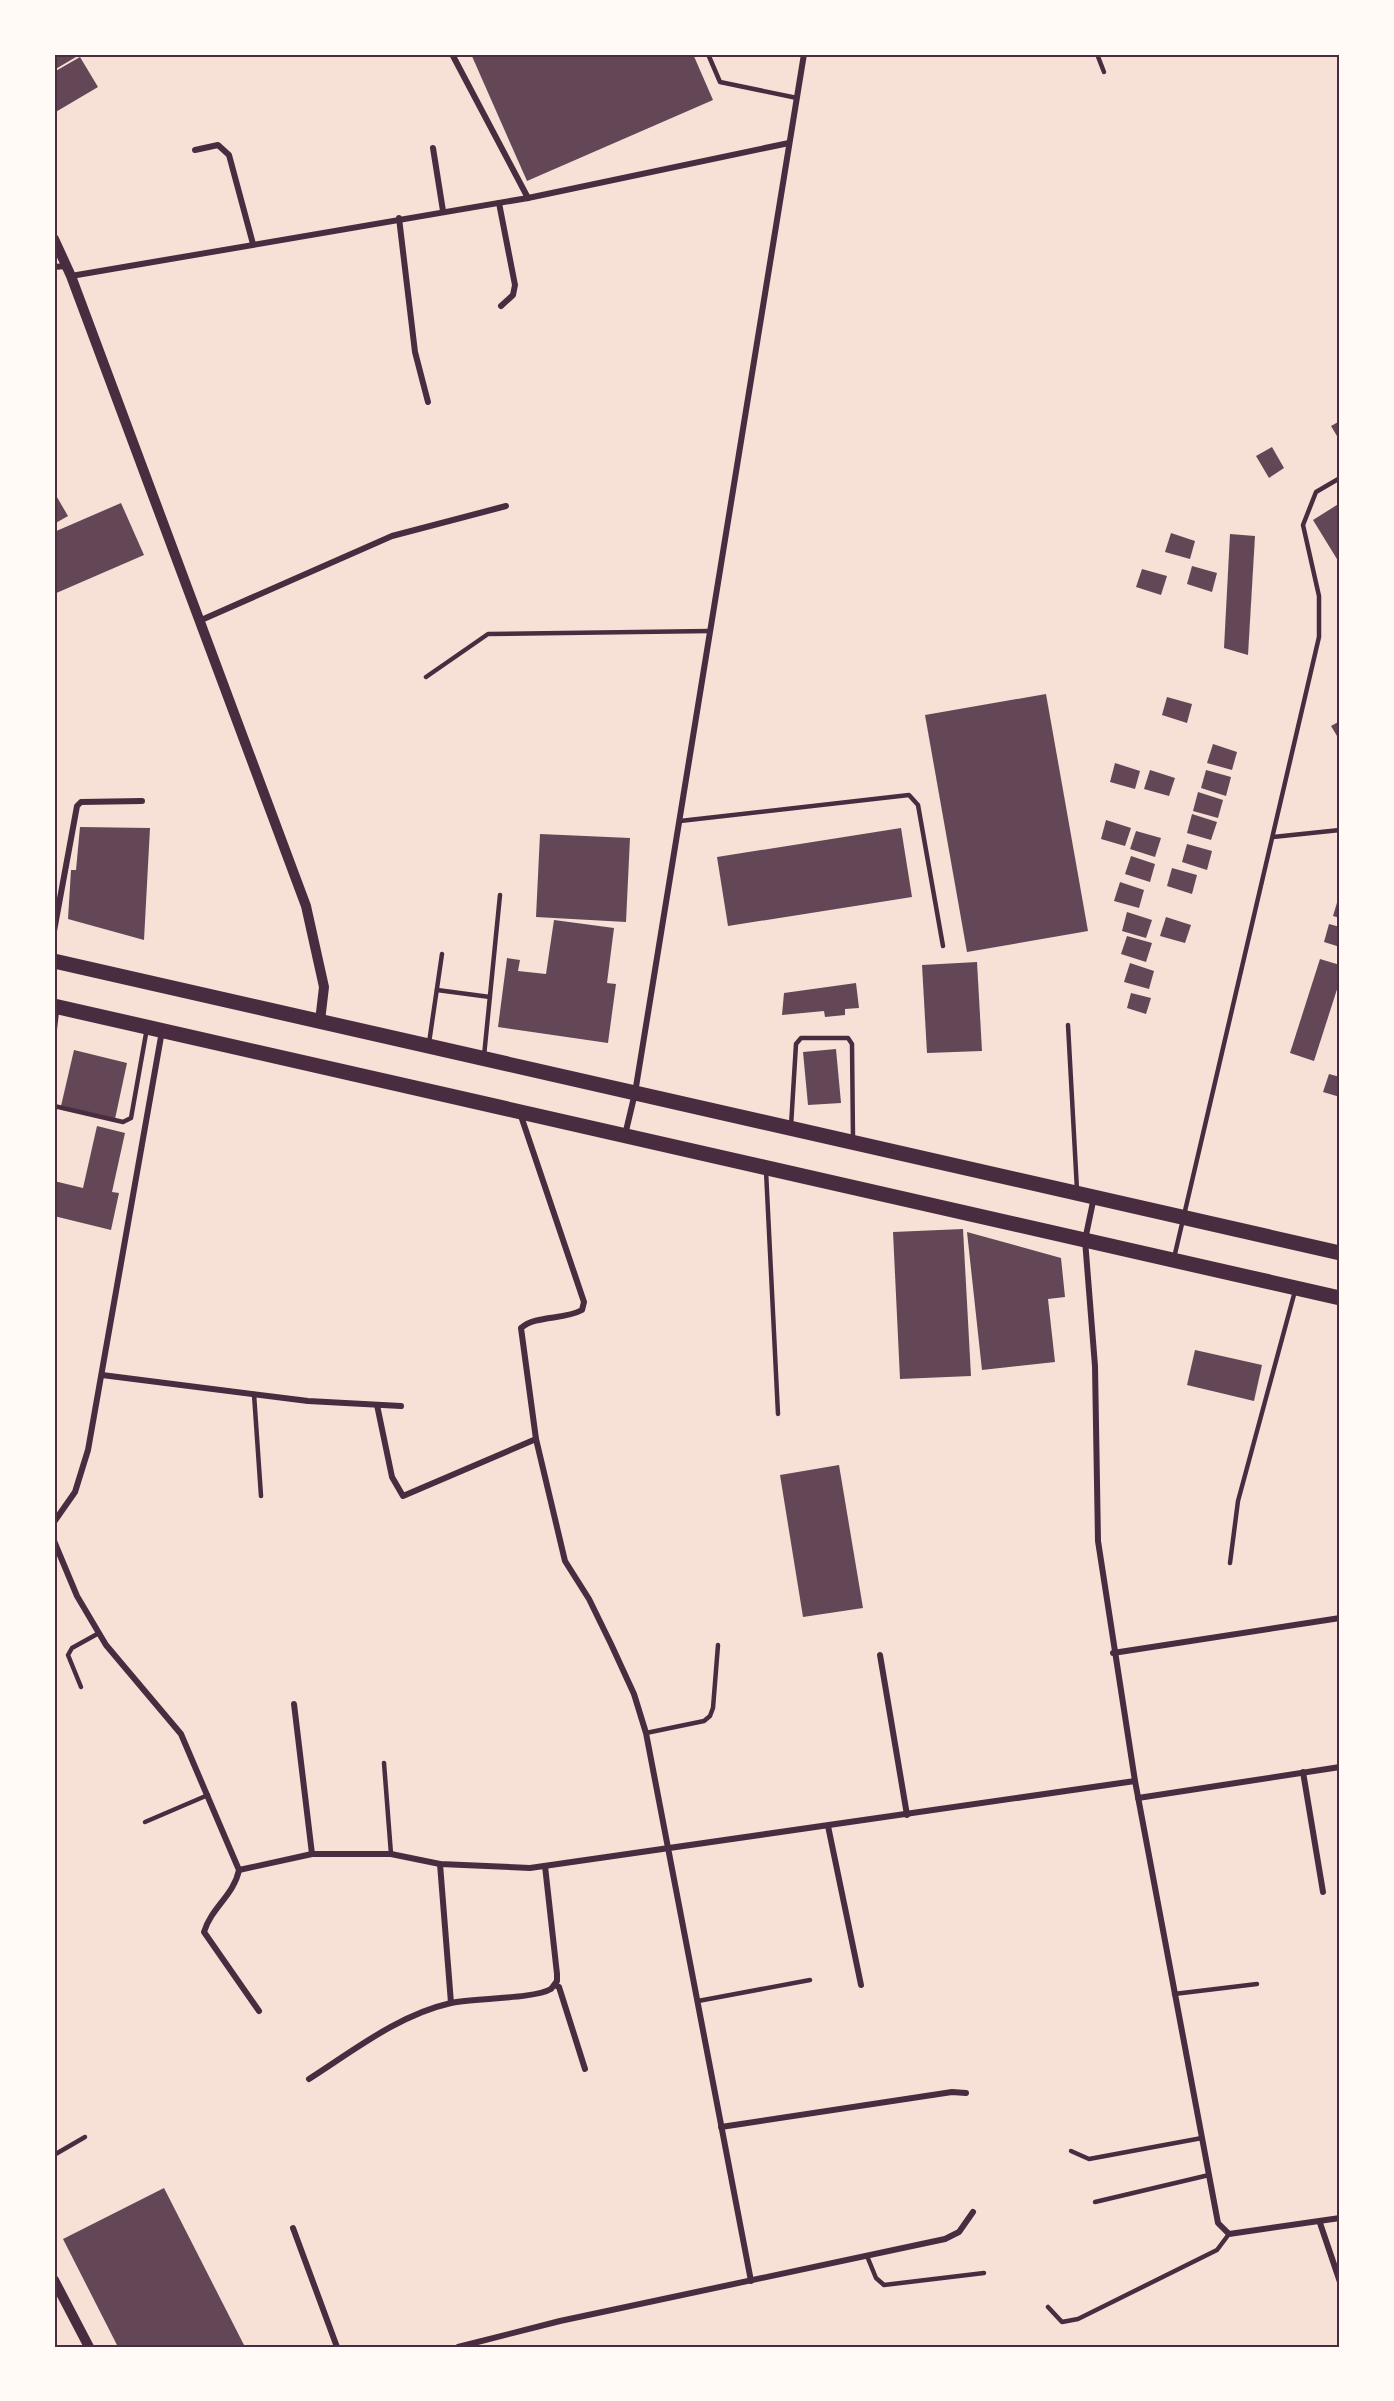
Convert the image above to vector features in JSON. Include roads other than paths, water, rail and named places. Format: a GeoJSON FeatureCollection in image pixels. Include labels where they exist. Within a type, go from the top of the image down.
{"type":"FeatureCollection","features":[{"type":"Feature","properties":{"kind":"main road"},"geometry":{"type":"LineString","coordinates":[[54,961],[1340,1253]]}},
{"type":"Feature","properties":{"kind":"main road"},"geometry":{"type":"LineString","coordinates":[[56,1007],[1340,1298]]}},
{"type":"Feature","properties":{"kind":"street"},"geometry":{"type":"LineString","coordinates":[[452,54],[528,198]]}},
{"type":"Feature","properties":{"kind":"street"},"geometry":{"type":"LineString","coordinates":[[625,1136],[635,1093],[680,821],[804,54]]}},
{"type":"Feature","properties":{"kind":"street"},"geometry":{"type":"LineString","coordinates":[[54,267],[69,271],[253,244],[499,203],[789,143]]}},
{"type":"Feature","properties":{"kind":"street"},"geometry":{"type":"LineString","coordinates":[[195,150],[218,145],[229,155],[253,244]]}},
{"type":"Feature","properties":{"kind":"street"},"geometry":{"type":"LineString","coordinates":[[433,148],[443,211]]}},
{"type":"Feature","properties":{"kind":"street"},"geometry":{"type":"LineString","coordinates":[[499,203],[515,285],[513,295],[501,306]]}},
{"type":"Feature","properties":{"kind":"street"},"geometry":{"type":"LineString","coordinates":[[399,218],[415,352],[428,402]]}},
{"type":"Feature","properties":{"kind":"street"},"geometry":{"type":"LineString","coordinates":[[54,239],[69,271],[306,906],[324,987],[320,1021]]}},
{"type":"Feature","properties":{"kind":"street"},"geometry":{"type":"LineString","coordinates":[[198,621],[392,536],[506,506]]}},
{"type":"Feature","properties":{"kind":"street"},"geometry":{"type":"LineString","coordinates":[[54,931],[77,806],[81,802],[142,801]]}},
{"type":"Feature","properties":{"kind":"street"},"geometry":{"type":"LineString","coordinates":[[54,1522],[75,1492],[88,1450],[102,1375],[155,1029]]}},
{"type":"Feature","properties":{"kind":"street"},"geometry":{"type":"LineString","coordinates":[[519,1112],[584,1302],[582,1310],[574,1314],[530,1323],[521,1329],[536,1439],[565,1561],[589,1599],[611,1644],[634,1694],[646,1733],[751,2281]]}},
{"type":"Feature","properties":{"kind":"street"},"geometry":{"type":"LineString","coordinates":[[1094,1197],[1085,1240],[1095,1366],[1098,1541],[1113,1653],[1135,1781],[1218,2223],[1229,2234],[1320,2223],[1340,2218]]}},
{"type":"Feature","properties":{"kind":"street"},"geometry":{"type":"LineString","coordinates":[[102,1375],[308,1401],[401,1406]]}},
{"type":"Feature","properties":{"kind":"street"},"geometry":{"type":"LineString","coordinates":[[377,1405],[392,1477],[403,1496],[536,1439]]}},
{"type":"Feature","properties":{"kind":"street"},"geometry":{"type":"LineString","coordinates":[[54,1540],[77,1596],[99,1632],[181,1734],[208,1795],[239,1870],[236,1885],[208,1916],[204,1932],[259,2011]]}},
{"type":"Feature","properties":{"kind":"street"},"geometry":{"type":"LineString","coordinates":[[1113,1653],[1340,1618]]}},
{"type":"Feature","properties":{"kind":"street"},"geometry":{"type":"LineString","coordinates":[[880,1655],[907,1815]]}},
{"type":"Feature","properties":{"kind":"street"},"geometry":{"type":"LineString","coordinates":[[294,1704],[312,1854]]}},
{"type":"Feature","properties":{"kind":"street"},"geometry":{"type":"LineString","coordinates":[[1138,1798],[1340,1767]]}},
{"type":"Feature","properties":{"kind":"street"},"geometry":{"type":"LineString","coordinates":[[1303,1773],[1323,1892]]}},
{"type":"Feature","properties":{"kind":"street"},"geometry":{"type":"LineString","coordinates":[[239,1870],[312,1854],[391,1854],[440,1863],[530,1868],[1135,1781]]}},
{"type":"Feature","properties":{"kind":"street"},"geometry":{"type":"LineString","coordinates":[[828,1826],[861,1985]]}},
{"type":"Feature","properties":{"kind":"street"},"geometry":{"type":"LineString","coordinates":[[440,1863],[451,2003]]}},
{"type":"Feature","properties":{"kind":"street"},"geometry":{"type":"LineString","coordinates":[[309,2079],[391,2027],[420,2013],[451,2003],[547,1992],[555,1985],[557,1974],[545,1866]]}},
{"type":"Feature","properties":{"kind":"street"},"geometry":{"type":"LineString","coordinates":[[555,1985],[559,1987],[585,2069]]}},
{"type":"Feature","properties":{"kind":"street"},"geometry":{"type":"LineString","coordinates":[[721,2127],[952,2092],[966,2092]]}},
{"type":"Feature","properties":{"kind":"street"},"geometry":{"type":"LineString","coordinates":[[458,2347],[560,2321],[955,2235],[973,2212]]}},
{"type":"Feature","properties":{"kind":"street"},"geometry":{"type":"LineString","coordinates":[[1320,2223],[1340,2282]]}},
{"type":"Feature","properties":{"kind":"street"},"geometry":{"type":"LineString","coordinates":[[293,2228],[337,2347]]}},
{"type":"Feature","properties":{"kind":"street"},"geometry":{"type":"LineString","coordinates":[[54,2280],[89,2347]]}},
{"type":"Feature","properties":{"kind":"lane"},"geometry":{"type":"LineString","coordinates":[[708,54],[720,82],[796,98]]}},
{"type":"Feature","properties":{"kind":"lane"},"geometry":{"type":"LineString","coordinates":[[1097,54],[1104,72]]}},
{"type":"Feature","properties":{"kind":"lane"},"geometry":{"type":"LineString","coordinates":[[1173,1261],[1319,636],[1319,596],[1303,525],[1316,492],[1340,478]]}},
{"type":"Feature","properties":{"kind":"lane"},"geometry":{"type":"LineString","coordinates":[[426,677],[488,634],[710,631]]}},
{"type":"Feature","properties":{"kind":"lane"},"geometry":{"type":"LineString","coordinates":[[680,821],[909,795],[918,805],[943,946]]}},
{"type":"Feature","properties":{"kind":"lane"},"geometry":{"type":"LineString","coordinates":[[1273,837],[1340,830]]}},
{"type":"Feature","properties":{"kind":"lane"},"geometry":{"type":"LineString","coordinates":[[483,1059],[500,895]]}},
{"type":"Feature","properties":{"kind":"lane"},"geometry":{"type":"LineString","coordinates":[[428,1046],[442,954]]}},
{"type":"Feature","properties":{"kind":"lane"},"geometry":{"type":"LineString","coordinates":[[437,990],[490,998]]}},
{"type":"Feature","properties":{"kind":"lane"},"geometry":{"type":"LineString","coordinates":[[54,1036],[56,1007]]}},
{"type":"Feature","properties":{"kind":"lane"},"geometry":{"type":"LineString","coordinates":[[1068,1025],[1077,1193]]}},
{"type":"Feature","properties":{"kind":"lane"},"geometry":{"type":"LineString","coordinates":[[54,1106],[123,1122],[128,1121],[131,1118],[155,1029]]}},
{"type":"Feature","properties":{"kind":"lane"},"geometry":{"type":"LineString","coordinates":[[791,1128],[796,1044],[801,1038],[848,1038],[852,1044],[853,1142]]}},
{"type":"Feature","properties":{"kind":"lane"},"geometry":{"type":"LineString","coordinates":[[766,1168],[778,1414]]}},
{"type":"Feature","properties":{"kind":"lane"},"geometry":{"type":"LineString","coordinates":[[1230,1563],[1238,1501],[1296,1288]]}},
{"type":"Feature","properties":{"kind":"lane"},"geometry":{"type":"LineString","coordinates":[[254,1394],[261,1496]]}},
{"type":"Feature","properties":{"kind":"lane"},"geometry":{"type":"LineString","coordinates":[[81,1687],[68,1655],[72,1648],[99,1632]]}},
{"type":"Feature","properties":{"kind":"lane"},"geometry":{"type":"LineString","coordinates":[[646,1733],[704,1721],[710,1716],[713,1708],[718,1645]]}},
{"type":"Feature","properties":{"kind":"lane"},"geometry":{"type":"LineString","coordinates":[[384,1763],[391,1854]]}},
{"type":"Feature","properties":{"kind":"lane"},"geometry":{"type":"LineString","coordinates":[[146,1822],[208,1795]]}},
{"type":"Feature","properties":{"kind":"lane"},"geometry":{"type":"LineString","coordinates":[[698,2001],[810,1980]]}},
{"type":"Feature","properties":{"kind":"lane"},"geometry":{"type":"LineString","coordinates":[[1174,1994],[1257,1983]]}},
{"type":"Feature","properties":{"kind":"lane"},"geometry":{"type":"LineString","coordinates":[[54,2155],[85,2137]]}},
{"type":"Feature","properties":{"kind":"lane"},"geometry":{"type":"LineString","coordinates":[[1071,2151],[1089,2159],[1202,2138]]}},
{"type":"Feature","properties":{"kind":"lane"},"geometry":{"type":"LineString","coordinates":[[1095,2202],[1209,2175]]}},
{"type":"Feature","properties":{"kind":"lane"},"geometry":{"type":"LineString","coordinates":[[1048,2307],[1062,2322],[1078,2319],[1217,2250],[1229,2234]]}},
{"type":"Feature","properties":{"kind":"lane"},"geometry":{"type":"LineString","coordinates":[[867,2256],[876,2278],[885,2285],[984,2273]]}}]}
